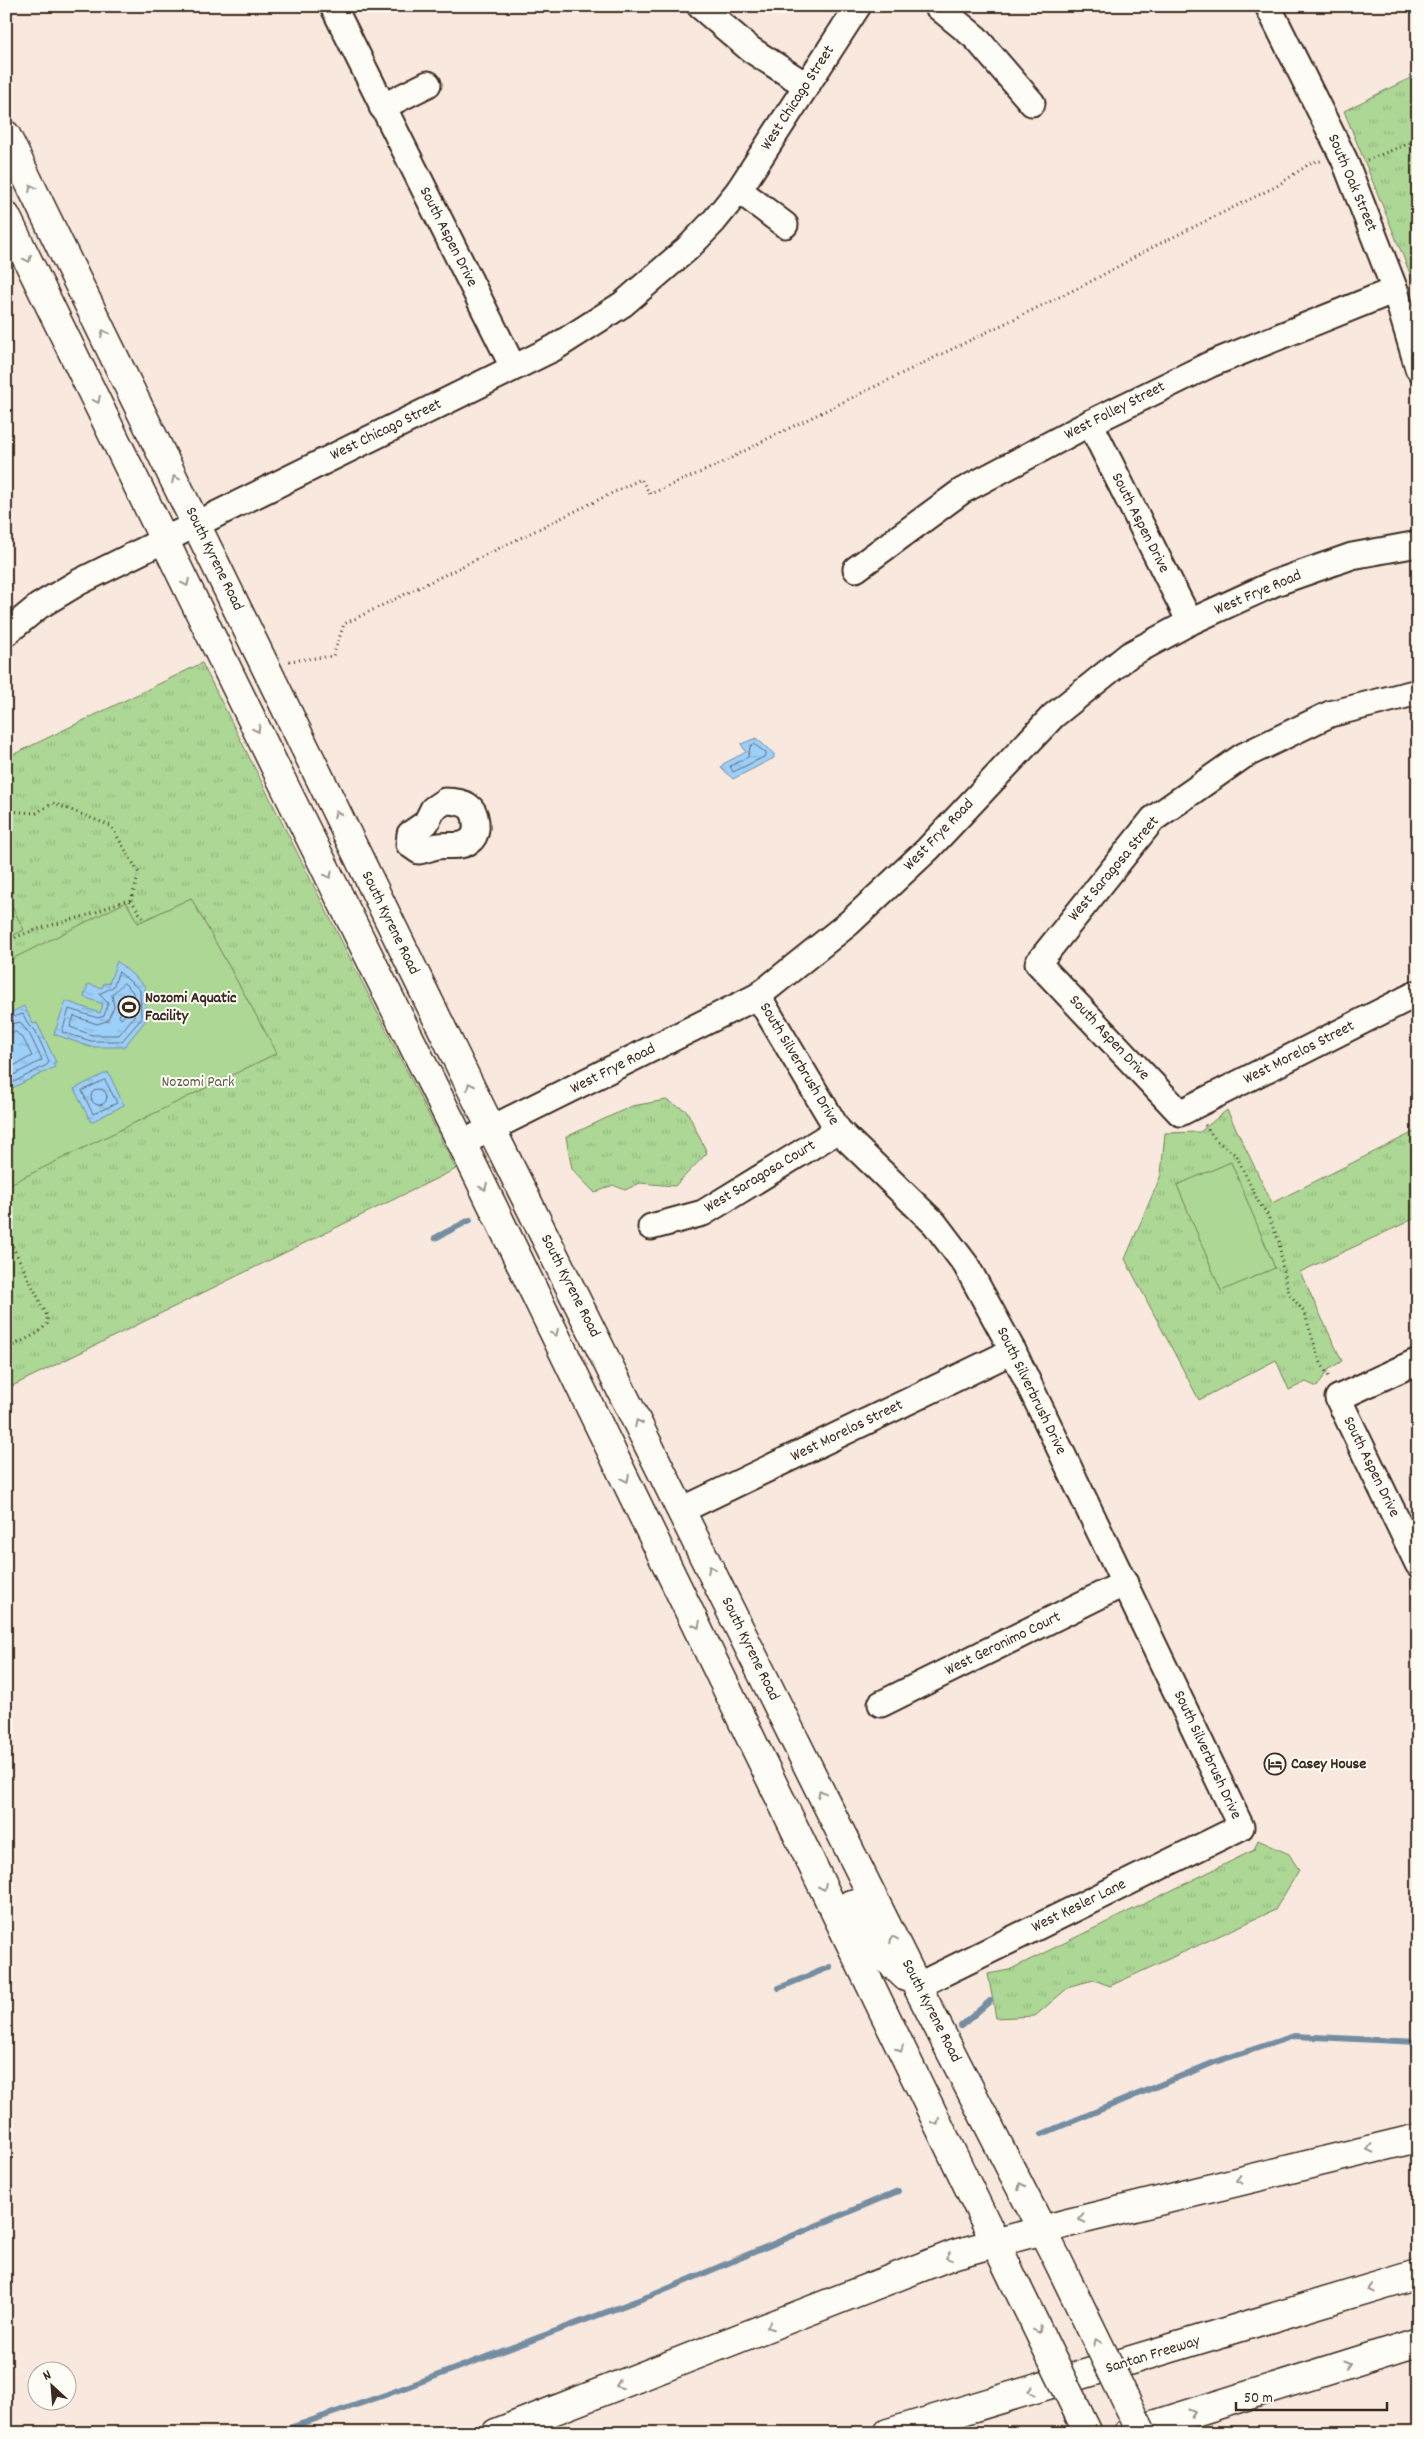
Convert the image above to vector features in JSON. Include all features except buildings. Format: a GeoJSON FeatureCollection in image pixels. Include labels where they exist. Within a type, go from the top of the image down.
{"type":"FeatureCollection","features":[{"type":"Feature","properties":{"kind":"main road","name":"South Kyrene Road"},"geometry":{"type":"LineString","coordinates":[[6,135],[492,1130],[682,1510],[916,1986],[1042,2229],[1142,2433]]}},
{"type":"Feature","properties":{"kind":"main road","name":"South Kyrene Road"},"geometry":{"type":"LineString","coordinates":[[6,216],[281,779],[462,1143],[787,1811],[914,2079],[1088,2433]]}},
{"type":"Feature","properties":{"kind":"main road"},"geometry":{"type":"LineString","coordinates":[[787,1811],[813,1828],[874,1947],[883,1958],[916,1986]]}},
{"type":"Feature","properties":{"kind":"main road"},"geometry":{"type":"LineString","coordinates":[[496,2433],[932,2263],[995,2242],[1418,2138]]}},
{"type":"Feature","properties":{"kind":"main road","name":"Santan Freeway"},"geometry":{"type":"LineString","coordinates":[[888,2433],[1418,2274]]}},
{"type":"Feature","properties":{"kind":"main road"},"geometry":{"type":"LineString","coordinates":[[1128,2433],[1418,2342]]}},
{"type":"Feature","properties":{"kind":"street","name":"South Aspen Drive"},"geometry":{"type":"LineString","coordinates":[[333,6],[513,367]]}},
{"type":"Feature","properties":{"kind":"street"},"geometry":{"type":"LineString","coordinates":[[700,6],[750,49],[806,86]]}},
{"type":"Feature","properties":{"kind":"street","name":"West Chicago Street"},"geometry":{"type":"LineString","coordinates":[[6,632],[39,606],[79,582],[554,348],[623,304],[688,248],[739,190],[858,6]]}},
{"type":"Feature","properties":{"kind":"street"},"geometry":{"type":"LineString","coordinates":[[937,6],[976,38],[1032,103]]}},
{"type":"Feature","properties":{"kind":"street","name":"South Oak Street"},"geometry":{"type":"LineString","coordinates":[[1268,6],[1344,159],[1395,290],[1418,368]]}},
{"type":"Feature","properties":{"kind":"street"},"geometry":{"type":"LineString","coordinates":[[382,107],[428,84]]}},
{"type":"Feature","properties":{"kind":"street"},"geometry":{"type":"LineString","coordinates":[[739,190],[785,225]]}},
{"type":"Feature","properties":{"kind":"street","name":"West Folley Street"},"geometry":{"type":"LineString","coordinates":[[856,570],[962,491],[1090,423],[1212,364],[1395,290]]}},
{"type":"Feature","properties":{"kind":"street","name":"South Aspen Drive"},"geometry":{"type":"LineString","coordinates":[[1090,423],[1190,622]]}},
{"type":"Feature","properties":{"kind":"street","name":"West Frye Road"},"geometry":{"type":"LineString","coordinates":[[462,1143],[492,1130],[758,996],[849,923],[928,849],[1053,716],[1129,655],[1190,622],[1275,583],[1352,556],[1418,544]]}},
{"type":"Feature","properties":{"kind":"street","name":"West Saragosa Street"},"geometry":{"type":"LineString","coordinates":[[1038,963],[1153,819],[1243,756],[1330,714],[1418,692]]}},
{"type":"Feature","properties":{"kind":"street","name":"South Aspen Drive"},"geometry":{"type":"LineString","coordinates":[[1038,963],[1186,1110]]}},
{"type":"Feature","properties":{"kind":"street","name":"West Morelos Street"},"geometry":{"type":"LineString","coordinates":[[1186,1110],[1418,993]]}},
{"type":"Feature","properties":{"kind":"street","name":"South Silverbrush Drive"},"geometry":{"type":"LineString","coordinates":[[758,996],[838,1130],[935,1224],[966,1265],[1013,1351],[1242,1827]]}},
{"type":"Feature","properties":{"kind":"street","name":"West Saragosa Court"},"geometry":{"type":"LineString","coordinates":[[651,1227],[703,1213],[838,1130]]}},
{"type":"Feature","properties":{"kind":"street","name":"West Morelos Street"},"geometry":{"type":"LineString","coordinates":[[682,1510],[1013,1351]]}},
{"type":"Feature","properties":{"kind":"street"},"geometry":{"type":"LineString","coordinates":[[1338,1398],[1418,1361]]}},
{"type":"Feature","properties":{"kind":"street","name":"South Aspen Drive"},"geometry":{"type":"LineString","coordinates":[[1338,1398],[1418,1564]]}},
{"type":"Feature","properties":{"kind":"street","name":"West Geronimo Court"},"geometry":{"type":"LineString","coordinates":[[882,1704],[1125,1583]]}},
{"type":"Feature","properties":{"kind":"street","name":"West Kesler Lane"},"geometry":{"type":"LineString","coordinates":[[916,1986],[1242,1827]]}},
{"type":"Feature","properties":{"kind":"path"},"geometry":{"type":"LineString","coordinates":[[268,670],[287,662],[333,656],[344,624],[371,610],[640,479],[650,494],[720,464],[763,441],[1088,283],[1157,245],[1277,186],[1312,162],[1344,159],[1371,160],[1418,140]]}},
{"type":"Feature","properties":{"kind":"path"},"geometry":{"type":"LineString","coordinates":[[6,811],[36,813],[53,803],[111,826],[138,873],[131,900],[144,920]]}},
{"type":"Feature","properties":{"kind":"path"},"geometry":{"type":"LineString","coordinates":[[6,942],[50,925],[93,913],[119,901],[131,900]]}},
{"type":"Feature","properties":{"kind":"path"},"geometry":{"type":"LineString","coordinates":[[1186,1110],[1216,1140],[1236,1155],[1279,1241],[1283,1270],[1289,1293],[1304,1312],[1320,1361],[1326,1369],[1338,1398]]}},
{"type":"Feature","properties":{"kind":"path"},"geometry":{"type":"LineString","coordinates":[[6,1233],[47,1316],[47,1324],[38,1333],[6,1349]]}},
{"type":"Feature","properties":{"kind":"green space"},"geometry":{"type":"Polygon","coordinates":[[[1418,74],[1418,293],[1344,111],[1418,74]]]}},
{"type":"Feature","properties":{"kind":"green space","name":"Nozomi Park"},"geometry":{"type":"Polygon","coordinates":[[[202,663],[456,1169],[6,1389],[6,758],[202,663]]]}},
{"type":"Feature","properties":{"kind":"green space"},"geometry":{"type":"Polygon","coordinates":[[[6,895],[24,930],[6,939],[6,895]]]}},
{"type":"Feature","properties":{"kind":"green space","name":"Nozomi Aquatic Facility"},"geometry":{"type":"Polygon","coordinates":[[[191,898],[277,1053],[8,1185],[6,1181],[6,962],[126,902],[138,923],[191,898]]]}},
{"type":"Feature","properties":{"kind":"green space"},"geometry":{"type":"Polygon","coordinates":[[[666,1100],[687,1111],[707,1153],[675,1186],[640,1183],[625,1190],[613,1185],[595,1193],[572,1169],[566,1137],[632,1106],[666,1100]]]}},
{"type":"Feature","properties":{"kind":"green space"},"geometry":{"type":"Polygon","coordinates":[[[1227,1110],[1272,1203],[1418,1130],[1418,1217],[1300,1272],[1342,1361],[1328,1370],[1317,1387],[1306,1382],[1289,1390],[1276,1360],[1199,1400],[1125,1259],[1161,1175],[1165,1133],[1200,1132],[1227,1110]]]}},
{"type":"Feature","properties":{"kind":"green space"},"geometry":{"type":"Polygon","coordinates":[[[1231,1162],[1275,1268],[1221,1291],[1177,1185],[1231,1162]]]}},
{"type":"Feature","properties":{"kind":"green space"},"geometry":{"type":"Polygon","coordinates":[[[1258,1840],[1289,1854],[1299,1870],[1275,1910],[1110,1986],[1094,1980],[1070,1986],[1035,2016],[996,2018],[988,1974],[1009,1970],[1254,1850],[1258,1840]]]}},
{"type":"Feature","properties":{"kind":"water"},"geometry":{"type":"Polygon","coordinates":[[[756,738],[774,754],[774,758],[733,779],[721,768],[723,764],[746,752],[741,744],[756,738]]]}},
{"type":"Feature","properties":{"kind":"water"},"geometry":{"type":"Polygon","coordinates":[[[117,961],[145,986],[146,1020],[124,1047],[90,1047],[54,1034],[66,1001],[100,1013],[103,1004],[84,997],[88,984],[102,988],[104,983],[109,984],[117,961]]]}},
{"type":"Feature","properties":{"kind":"water"},"geometry":{"type":"Polygon","coordinates":[[[24,1006],[33,1024],[37,1023],[56,1062],[53,1064],[55,1067],[6,1091],[6,1015],[24,1006]]]}},
{"type":"Feature","properties":{"kind":"water"},"geometry":{"type":"Polygon","coordinates":[[[108,1072],[124,1105],[91,1122],[74,1089],[108,1072]]]}},
{"type":"Feature","properties":{"kind":"waterway"},"geometry":{"type":"LineString","coordinates":[[435,1238],[470,1220]]}},
{"type":"Feature","properties":{"kind":"waterway"},"geometry":{"type":"LineString","coordinates":[[779,1988],[830,1967]]}},
{"type":"Feature","properties":{"kind":"waterway"},"geometry":{"type":"LineString","coordinates":[[961,2026],[990,2001]]}},
{"type":"Feature","properties":{"kind":"waterway"},"geometry":{"type":"LineString","coordinates":[[1042,2134],[1215,2062],[1294,2036],[1418,2042]]}},
{"type":"Feature","properties":{"kind":"waterway"},"geometry":{"type":"LineString","coordinates":[[275,2433],[385,2395],[660,2292],[898,2191]]}},
{"type":"Feature","properties":{"kind":"place","name":"Nozomi Aquatic Facility"},"geometry":{"type":"Point","coordinates":[129,1007]}},
{"type":"Feature","properties":{"kind":"place","name":"Casey House"},"geometry":{"type":"Point","coordinates":[1275,1764]}}]}
